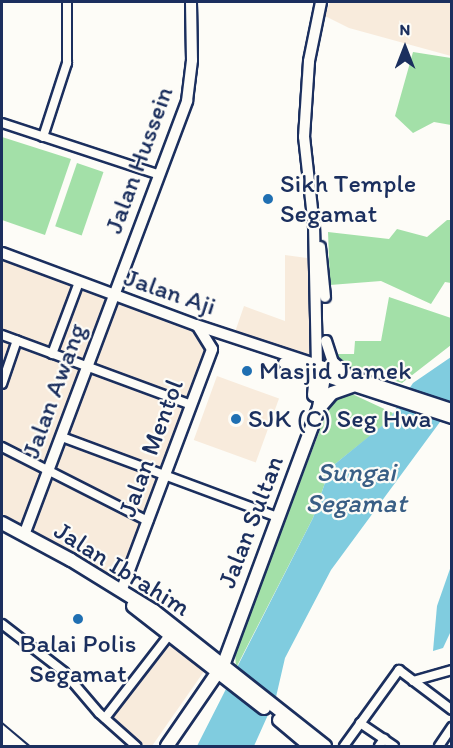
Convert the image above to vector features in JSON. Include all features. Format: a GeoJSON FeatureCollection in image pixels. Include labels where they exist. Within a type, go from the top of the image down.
{"type":"FeatureCollection","features":[{"type":"Feature","properties":{"kind":"highway","name":"Jalan Sultan"},"geometry":{"type":"LineString","coordinates":[[166,747],[222,667],[319,408],[321,372]]}},
{"type":"Feature","properties":{"kind":"highway","name":"Jalan Sultan"},"geometry":{"type":"LineString","coordinates":[[313,420],[321,372]]}},
{"type":"Feature","properties":{"kind":"highway"},"geometry":{"type":"LineString","coordinates":[[319,408],[332,393],[354,383]]}},
{"type":"Feature","properties":{"kind":"highway","name":"Jalan Ibrahim"},"geometry":{"type":"LineString","coordinates":[[2,523],[122,589],[222,667]]}},
{"type":"Feature","properties":{"kind":"highway","name":"Jalan Ibrahim"},"geometry":{"type":"LineString","coordinates":[[2,531],[102,586],[222,667]]}},
{"type":"Feature","properties":{"kind":"highway","name":"Jalan Sultan"},"geometry":{"type":"LineString","coordinates":[[157,747],[222,667]]}},
{"type":"Feature","properties":{"kind":"highway"},"geometry":{"type":"LineString","coordinates":[[222,667],[289,723],[325,747]]}},
{"type":"Feature","properties":{"kind":"highway"},"geometry":{"type":"LineString","coordinates":[[289,723],[310,747]]}},
{"type":"Feature","properties":{"kind":"main road","name":"Jalan Hussein"},"geometry":{"type":"LineString","coordinates":[[113,296],[189,89],[191,2]]}},
{"type":"Feature","properties":{"kind":"main road"},"geometry":{"type":"LineString","coordinates":[[321,2],[309,61],[304,115],[304,154],[315,235],[322,267],[326,341],[321,372]]}},
{"type":"Feature","properties":{"kind":"main road"},"geometry":{"type":"LineString","coordinates":[[315,235],[321,372]]}},
{"type":"Feature","properties":{"kind":"main road","name":"Jalan Aji"},"geometry":{"type":"LineString","coordinates":[[2,253],[321,372]]}},
{"type":"Feature","properties":{"kind":"main road","name":"Jalan Awang"},"geometry":{"type":"LineString","coordinates":[[24,535],[113,296]]}},
{"type":"Feature","properties":{"kind":"main road"},"geometry":{"type":"LineString","coordinates":[[196,325],[207,336],[212,349]]}},
{"type":"Feature","properties":{"kind":"main road"},"geometry":{"type":"LineString","coordinates":[[326,341],[333,362],[354,383]]}},
{"type":"Feature","properties":{"kind":"main road","name":"Jalan Aji"},"geometry":{"type":"LineString","coordinates":[[212,349],[228,342],[321,372]]}},
{"type":"Feature","properties":{"kind":"main road","name":"Jalan Mentol"},"geometry":{"type":"LineString","coordinates":[[122,589],[212,349]]}},
{"type":"Feature","properties":{"kind":"main road"},"geometry":{"type":"LineString","coordinates":[[321,372],[452,418]]}},
{"type":"Feature","properties":{"kind":"main road"},"geometry":{"type":"LineString","coordinates":[[388,394],[452,409]]}},
{"type":"Feature","properties":{"kind":"street"},"geometry":{"type":"LineString","coordinates":[[43,136],[67,63],[67,2]]}},
{"type":"Feature","properties":{"kind":"street"},"geometry":{"type":"LineString","coordinates":[[2,123],[159,175]]}},
{"type":"Feature","properties":{"kind":"street"},"geometry":{"type":"LineString","coordinates":[[52,354],[79,282]]}},
{"type":"Feature","properties":{"kind":"street"},"geometry":{"type":"LineString","coordinates":[[2,335],[191,405]]}},
{"type":"Feature","properties":{"kind":"street"},"geometry":{"type":"LineString","coordinates":[[2,384],[17,340]]}},
{"type":"Feature","properties":{"kind":"street"},"geometry":{"type":"LineString","coordinates":[[62,437],[277,517]]}},
{"type":"Feature","properties":{"kind":"street"},"geometry":{"type":"LineString","coordinates":[[2,447],[148,521]]}},
{"type":"Feature","properties":{"kind":"street"},"geometry":{"type":"LineString","coordinates":[[2,624],[64,672],[105,718],[136,747]]}},
{"type":"Feature","properties":{"kind":"street"},"geometry":{"type":"LineString","coordinates":[[105,718],[170,634]]}},
{"type":"Feature","properties":{"kind":"street"},"geometry":{"type":"LineString","coordinates":[[344,747],[399,670],[452,710]]}},
{"type":"Feature","properties":{"kind":"street"},"geometry":{"type":"LineString","coordinates":[[413,681],[438,677],[452,670]]}},
{"type":"Feature","properties":{"kind":"street"},"geometry":{"type":"LineString","coordinates":[[360,723],[381,743],[394,747]]}},
{"type":"Feature","properties":{"kind":"street"},"geometry":{"type":"LineString","coordinates":[[439,747],[452,727]]}},
{"type":"Feature","properties":{"kind":"shaded area"},"geometry":{"type":"Polygon","coordinates":[[[330,2],[451,2],[451,56],[349,28],[325,16],[330,2]]]}},
{"type":"Feature","properties":{"kind":"shaded area"},"geometry":{"type":"Polygon","coordinates":[[[285,255],[307,258],[312,279],[314,350],[305,357],[235,332],[244,306],[285,321],[285,255]]]}},
{"type":"Feature","properties":{"kind":"shaded area"},"geometry":{"type":"Polygon","coordinates":[[[2,258],[195,329],[207,349],[120,584],[2,518],[2,258]]]}},
{"type":"Feature","properties":{"kind":"shaded area","name":"SJK (C) Seg Hwa"},"geometry":{"type":"Polygon","coordinates":[[[217,376],[279,399],[256,462],[194,440],[217,376]]]}},
{"type":"Feature","properties":{"kind":"shaded area"},"geometry":{"type":"Polygon","coordinates":[[[166,636],[207,667],[152,746],[140,746],[105,714],[166,636]]]}},
{"type":"Feature","properties":{"kind":"green space"},"geometry":{"type":"Polygon","coordinates":[[[413,52],[451,58],[451,125],[434,122],[413,133],[395,116],[413,52]]]}},
{"type":"Feature","properties":{"kind":"green space"},"geometry":{"type":"Polygon","coordinates":[[[2,137],[71,159],[45,235],[2,220],[2,137]]]}},
{"type":"Feature","properties":{"kind":"green space"},"geometry":{"type":"Polygon","coordinates":[[[77,163],[103,172],[82,235],[55,226],[77,163]]]}},
{"type":"Feature","properties":{"kind":"green space"},"geometry":{"type":"Polygon","coordinates":[[[447,220],[451,220],[451,283],[445,282],[431,304],[381,281],[330,285],[328,232],[389,239],[397,229],[427,237],[447,220]]]}},
{"type":"Feature","properties":{"kind":"green space"},"geometry":{"type":"Polygon","coordinates":[[[389,297],[451,318],[451,345],[402,383],[348,366],[336,354],[354,354],[355,341],[381,341],[389,297]]]}},
{"type":"Feature","properties":{"kind":"green space"},"geometry":{"type":"Polygon","coordinates":[[[350,393],[393,413],[389,421],[330,468],[313,518],[236,668],[235,652],[333,396],[350,393]]]}},
{"type":"Feature","properties":{"kind":"water","name":"Sungai Segamat"},"geometry":{"type":"Polygon","coordinates":[[[451,357],[451,407],[331,570],[285,658],[276,697],[254,746],[197,746],[313,518],[330,468],[388,421],[413,383],[451,357]]]}},
{"type":"Feature","properties":{"kind":"water"},"geometry":{"type":"Polygon","coordinates":[[[451,566],[451,631],[443,648],[433,651],[437,606],[451,566]]]}},
{"type":"Feature","properties":{"kind":"railway"},"geometry":{"type":"LineString","coordinates":[[2,723],[29,746]]}},
{"type":"Feature","properties":{"kind":"place","name":"Sikh Temple Segamat"},"geometry":{"type":"Point","coordinates":[268,199]}},
{"type":"Feature","properties":{"kind":"place","name":"Masjid Jamek"},"geometry":{"type":"Point","coordinates":[247,371]}},
{"type":"Feature","properties":{"kind":"place","name":"SJK (C) Seg Hwa"},"geometry":{"type":"Point","coordinates":[236,419]}},
{"type":"Feature","properties":{"kind":"place","name":"Balai Polis Segamat"},"geometry":{"type":"Point","coordinates":[78,619]}}]}
